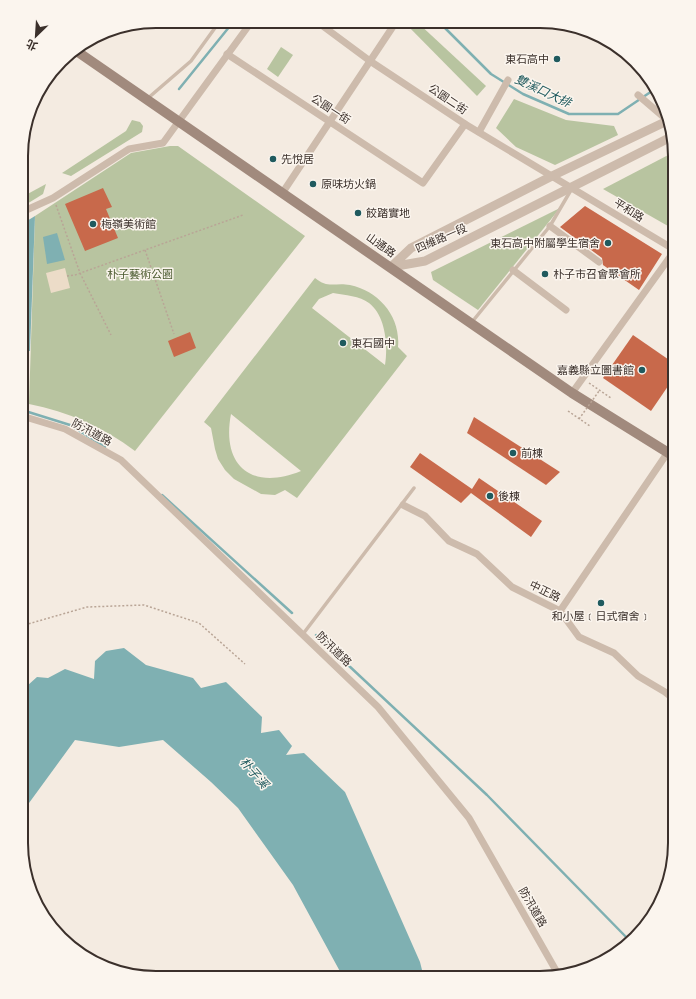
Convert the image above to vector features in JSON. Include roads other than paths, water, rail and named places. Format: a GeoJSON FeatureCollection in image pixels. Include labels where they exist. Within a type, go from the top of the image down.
{"type":"FeatureCollection","features":[{"type":"Feature","properties":{"kind":"main road","name":"山通路"},"geometry":{"type":"LineString","coordinates":[[80,54],[572,393],[668,452]]}},
{"type":"Feature","properties":{"kind":"street"},"geometry":{"type":"LineString","coordinates":[[28,209],[53,198],[129,148],[163,143],[247,28]]}},
{"type":"Feature","properties":{"kind":"street","name":"公園二街"},"geometry":{"type":"LineString","coordinates":[[324,28],[370,61],[465,124],[572,188]]}},
{"type":"Feature","properties":{"kind":"street"},"geometry":{"type":"LineString","coordinates":[[282,192],[392,28]]}},
{"type":"Feature","properties":{"kind":"street","name":"公園一街"},"geometry":{"type":"LineString","coordinates":[[227,54],[423,183],[465,124]]}},
{"type":"Feature","properties":{"kind":"street"},"geometry":{"type":"LineString","coordinates":[[479,132],[508,80]]}},
{"type":"Feature","properties":{"kind":"street"},"geometry":{"type":"LineString","coordinates":[[638,95],[661,115]]}},
{"type":"Feature","properties":{"kind":"street","name":"四維路一段"},"geometry":{"type":"LineString","coordinates":[[391,267],[411,248],[552,176],[664,122]]}},
{"type":"Feature","properties":{"kind":"street","name":"四維路一段"},"geometry":{"type":"LineString","coordinates":[[391,267],[425,261],[667,139]]}},
{"type":"Feature","properties":{"kind":"street","name":"平和路"},"geometry":{"type":"LineString","coordinates":[[572,188],[668,246]]}},
{"type":"Feature","properties":{"kind":"street"},"geometry":{"type":"LineString","coordinates":[[550,226],[598,262]]}},
{"type":"Feature","properties":{"kind":"street"},"geometry":{"type":"LineString","coordinates":[[572,393],[668,260]]}},
{"type":"Feature","properties":{"kind":"street"},"geometry":{"type":"LineString","coordinates":[[513,270],[566,310]]}},
{"type":"Feature","properties":{"kind":"street","name":"防汛道路"},"geometry":{"type":"LineString","coordinates":[[28,418],[65,429],[121,460],[378,707],[469,818],[556,970]]}},
{"type":"Feature","properties":{"kind":"street"},"geometry":{"type":"LineString","coordinates":[[560,611],[668,458]]}},
{"type":"Feature","properties":{"kind":"street","name":"中正路"},"geometry":{"type":"LineString","coordinates":[[403,505],[425,516],[449,541],[477,554],[512,587],[560,611],[579,637],[614,653],[638,676],[668,694]]}},
{"type":"Feature","properties":{"kind":"lane"},"geometry":{"type":"LineString","coordinates":[[147,99],[191,61],[215,28]]}},
{"type":"Feature","properties":{"kind":"lane"},"geometry":{"type":"LineString","coordinates":[[471,323],[550,226],[562,208],[572,188]]}},
{"type":"Feature","properties":{"kind":"lane"},"geometry":{"type":"LineString","coordinates":[[303,634],[403,505],[414,488]]}},
{"type":"Feature","properties":{"kind":"water"},"geometry":{"type":"Polygon","coordinates":[[[35,216],[30,351],[28,351],[28,220],[35,216]]]}},
{"type":"Feature","properties":{"kind":"water"},"geometry":{"type":"Polygon","coordinates":[[[57,233],[65,260],[47,264],[43,237],[57,233]]]}},
{"type":"Feature","properties":{"kind":"water","name":"朴子溪"},"geometry":{"type":"Polygon","coordinates":[[[124,648],[146,665],[193,678],[201,688],[226,682],[262,717],[261,733],[279,730],[292,746],[286,755],[304,753],[345,792],[420,962],[422,971],[340,971],[293,885],[238,808],[163,740],[119,747],[75,740],[28,804],[28,685],[37,677],[48,678],[65,669],[94,679],[95,661],[106,651],[124,648]]]}},
{"type":"Feature","properties":{"kind":"waterway","name":"雙溪口大排"},"geometry":{"type":"LineString","coordinates":[[179,89],[228,28]]}},
{"type":"Feature","properties":{"kind":"waterway","name":"雙溪口大排"},"geometry":{"type":"LineString","coordinates":[[445,28],[491,74],[523,94],[569,114],[618,114],[651,92]]}},
{"type":"Feature","properties":{"kind":"waterway"},"geometry":{"type":"LineString","coordinates":[[28,412],[70,425],[105,447]]}},
{"type":"Feature","properties":{"kind":"waterway"},"geometry":{"type":"LineString","coordinates":[[162,495],[292,613]]}},
{"type":"Feature","properties":{"kind":"waterway"},"geometry":{"type":"LineString","coordinates":[[316,635],[487,795],[626,937]]}},
{"type":"Feature","properties":{"kind":"place","name":"東石高中"},"geometry":{"type":"Point","coordinates":[557,59]}},
{"type":"Feature","properties":{"kind":"place","name":"先悅居"},"geometry":{"type":"Point","coordinates":[273,159]}},
{"type":"Feature","properties":{"kind":"place","name":"原味坊火鍋"},"geometry":{"type":"Point","coordinates":[313,184]}},
{"type":"Feature","properties":{"kind":"place","name":"餃踏實地"},"geometry":{"type":"Point","coordinates":[358,213]}},
{"type":"Feature","properties":{"kind":"place","name":"梅嶺美術館"},"geometry":{"type":"Point","coordinates":[93,224]}},
{"type":"Feature","properties":{"kind":"place","name":"東石高中附屬學生宿舍"},"geometry":{"type":"Point","coordinates":[608,243]}},
{"type":"Feature","properties":{"kind":"place","name":"朴子市召會聚會所"},"geometry":{"type":"Point","coordinates":[545,274]}},
{"type":"Feature","properties":{"kind":"place","name":"東石國中"},"geometry":{"type":"Point","coordinates":[343,343]}},
{"type":"Feature","properties":{"kind":"place","name":"嘉義縣立圖書館"},"geometry":{"type":"Point","coordinates":[642,370]}},
{"type":"Feature","properties":{"kind":"place","name":"前棟"},"geometry":{"type":"Point","coordinates":[513,453]}},
{"type":"Feature","properties":{"kind":"place","name":"後棟"},"geometry":{"type":"Point","coordinates":[490,496]}},
{"type":"Feature","properties":{"kind":"place","name":"和小屋﹝日式宿舍﹞"},"geometry":{"type":"Point","coordinates":[601,603]}},
{"type":"Feature","properties":{"kind":"park label","name":"朴子藝術公園"},"geometry":{"type":"Point","coordinates":[140,274]}}]}
